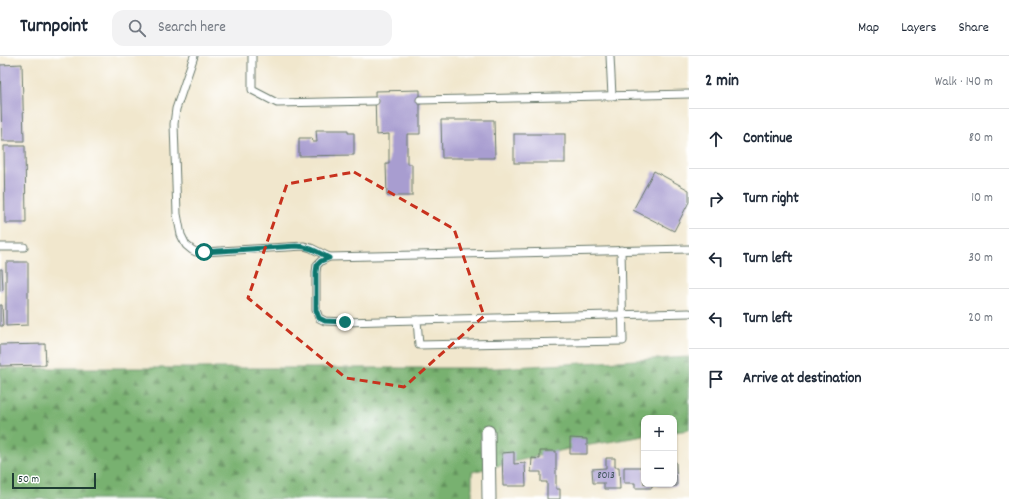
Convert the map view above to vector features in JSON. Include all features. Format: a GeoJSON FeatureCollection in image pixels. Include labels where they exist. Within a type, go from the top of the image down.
{"type":"FeatureCollection","features":[{"type":"Feature","properties":{"kind":"street"},"geometry":{"type":"LineString","coordinates":[[488,432],[489,499]]}},
{"type":"Feature","properties":{"kind":"lane"},"geometry":{"type":"LineString","coordinates":[[194,56],[176,109],[174,124],[177,214],[181,235],[186,245],[196,252],[304,246],[311,248],[329,258]]}},
{"type":"Feature","properties":{"kind":"lane"},"geometry":{"type":"LineString","coordinates":[[252,56],[252,90],[277,103],[375,101]]}},
{"type":"Feature","properties":{"kind":"lane"},"geometry":{"type":"LineString","coordinates":[[610,56],[612,96]]}},
{"type":"Feature","properties":{"kind":"lane"},"geometry":{"type":"LineString","coordinates":[[420,100],[689,94]]}},
{"type":"Feature","properties":{"kind":"lane"},"geometry":{"type":"LineString","coordinates":[[0,247],[24,247]]}},
{"type":"Feature","properties":{"kind":"lane"},"geometry":{"type":"LineString","coordinates":[[689,249],[329,258],[321,261],[317,265],[316,272],[316,310],[319,318],[325,321],[345,322],[689,313]]}},
{"type":"Feature","properties":{"kind":"lane"},"geometry":{"type":"LineString","coordinates":[[418,320],[419,346],[623,341],[621,250]]}},
{"type":"Feature","properties":{"kind":"highlighted area"},"geometry":{"type":"Polygon","coordinates":[[[354,172],[454,229],[484,316],[404,387],[346,378],[248,298],[287,184],[354,172]]]}},
{"type":"Feature","properties":{"kind":"green space"},"geometry":{"type":"Polygon","coordinates":[[[689,357],[689,430],[677,432],[677,415],[641,415],[641,436],[572,448],[472,472],[472,499],[0,499],[0,368],[496,368],[689,357]]]}},
{"type":"Feature","properties":{"kind":"building"},"geometry":{"type":"Polygon","coordinates":[[[22,64],[24,141],[2,141],[0,65],[22,64]]]}},
{"type":"Feature","properties":{"kind":"building"},"geometry":{"type":"Polygon","coordinates":[[[420,90],[420,134],[407,134],[407,164],[412,164],[412,196],[387,196],[386,164],[389,164],[389,134],[376,135],[375,91],[420,90]]]}},
{"type":"Feature","properties":{"kind":"building"},"geometry":{"type":"Polygon","coordinates":[[[441,120],[494,120],[495,158],[442,158],[441,120]]]}},
{"type":"Feature","properties":{"kind":"building"},"geometry":{"type":"Polygon","coordinates":[[[316,130],[348,130],[348,133],[354,133],[354,155],[299,156],[299,138],[312,138],[313,142],[317,142],[316,130]]]}},
{"type":"Feature","properties":{"kind":"building"},"geometry":{"type":"Polygon","coordinates":[[[514,134],[565,134],[565,163],[514,163],[514,134]]]}},
{"type":"Feature","properties":{"kind":"building"},"geometry":{"type":"Polygon","coordinates":[[[4,146],[25,146],[26,223],[5,223],[4,146]]]}},
{"type":"Feature","properties":{"kind":"building"},"geometry":{"type":"Polygon","coordinates":[[[654,171],[689,190],[689,202],[674,231],[633,210],[654,171]]]}},
{"type":"Feature","properties":{"kind":"building"},"geometry":{"type":"Polygon","coordinates":[[[6,262],[28,262],[28,325],[6,326],[6,262]]]}},
{"type":"Feature","properties":{"kind":"building"},"geometry":{"type":"Polygon","coordinates":[[[0,269],[2,269],[3,290],[0,291],[0,269]]]}},
{"type":"Feature","properties":{"kind":"building"},"geometry":{"type":"Polygon","coordinates":[[[0,305],[2,305],[3,326],[0,326],[0,305]]]}},
{"type":"Feature","properties":{"kind":"building"},"geometry":{"type":"Polygon","coordinates":[[[45,344],[46,365],[0,366],[0,345],[45,344]]]}},
{"type":"Feature","properties":{"kind":"building"},"geometry":{"type":"Polygon","coordinates":[[[570,438],[587,439],[587,454],[570,454],[570,438]]]}},
{"type":"Feature","properties":{"kind":"building"},"geometry":{"type":"Polygon","coordinates":[[[540,451],[556,451],[556,489],[560,489],[560,499],[547,499],[547,482],[541,482],[541,472],[531,472],[532,458],[540,459],[540,451]]]}},
{"type":"Feature","properties":{"kind":"building"},"geometry":{"type":"Polygon","coordinates":[[[514,452],[514,464],[525,463],[526,486],[503,486],[502,453],[514,452]]]}},
{"type":"Feature","properties":{"kind":"building"},"geometry":{"type":"Polygon","coordinates":[[[606,458],[615,458],[615,467],[619,467],[620,489],[604,489],[604,483],[593,483],[592,469],[606,468],[606,458]]]}},
{"type":"Feature","properties":{"kind":"building"},"geometry":{"type":"Polygon","coordinates":[[[624,467],[641,467],[641,487],[652,488],[635,488],[635,483],[624,483],[624,467]]]}},
{"type":"Feature","properties":{"kind":"route"},"geometry":{"type":"LineString","coordinates":[[204,252],[296,246],[311,248],[329,258],[321,261],[317,265],[316,310],[319,318],[325,321],[345,322]]}}]}
